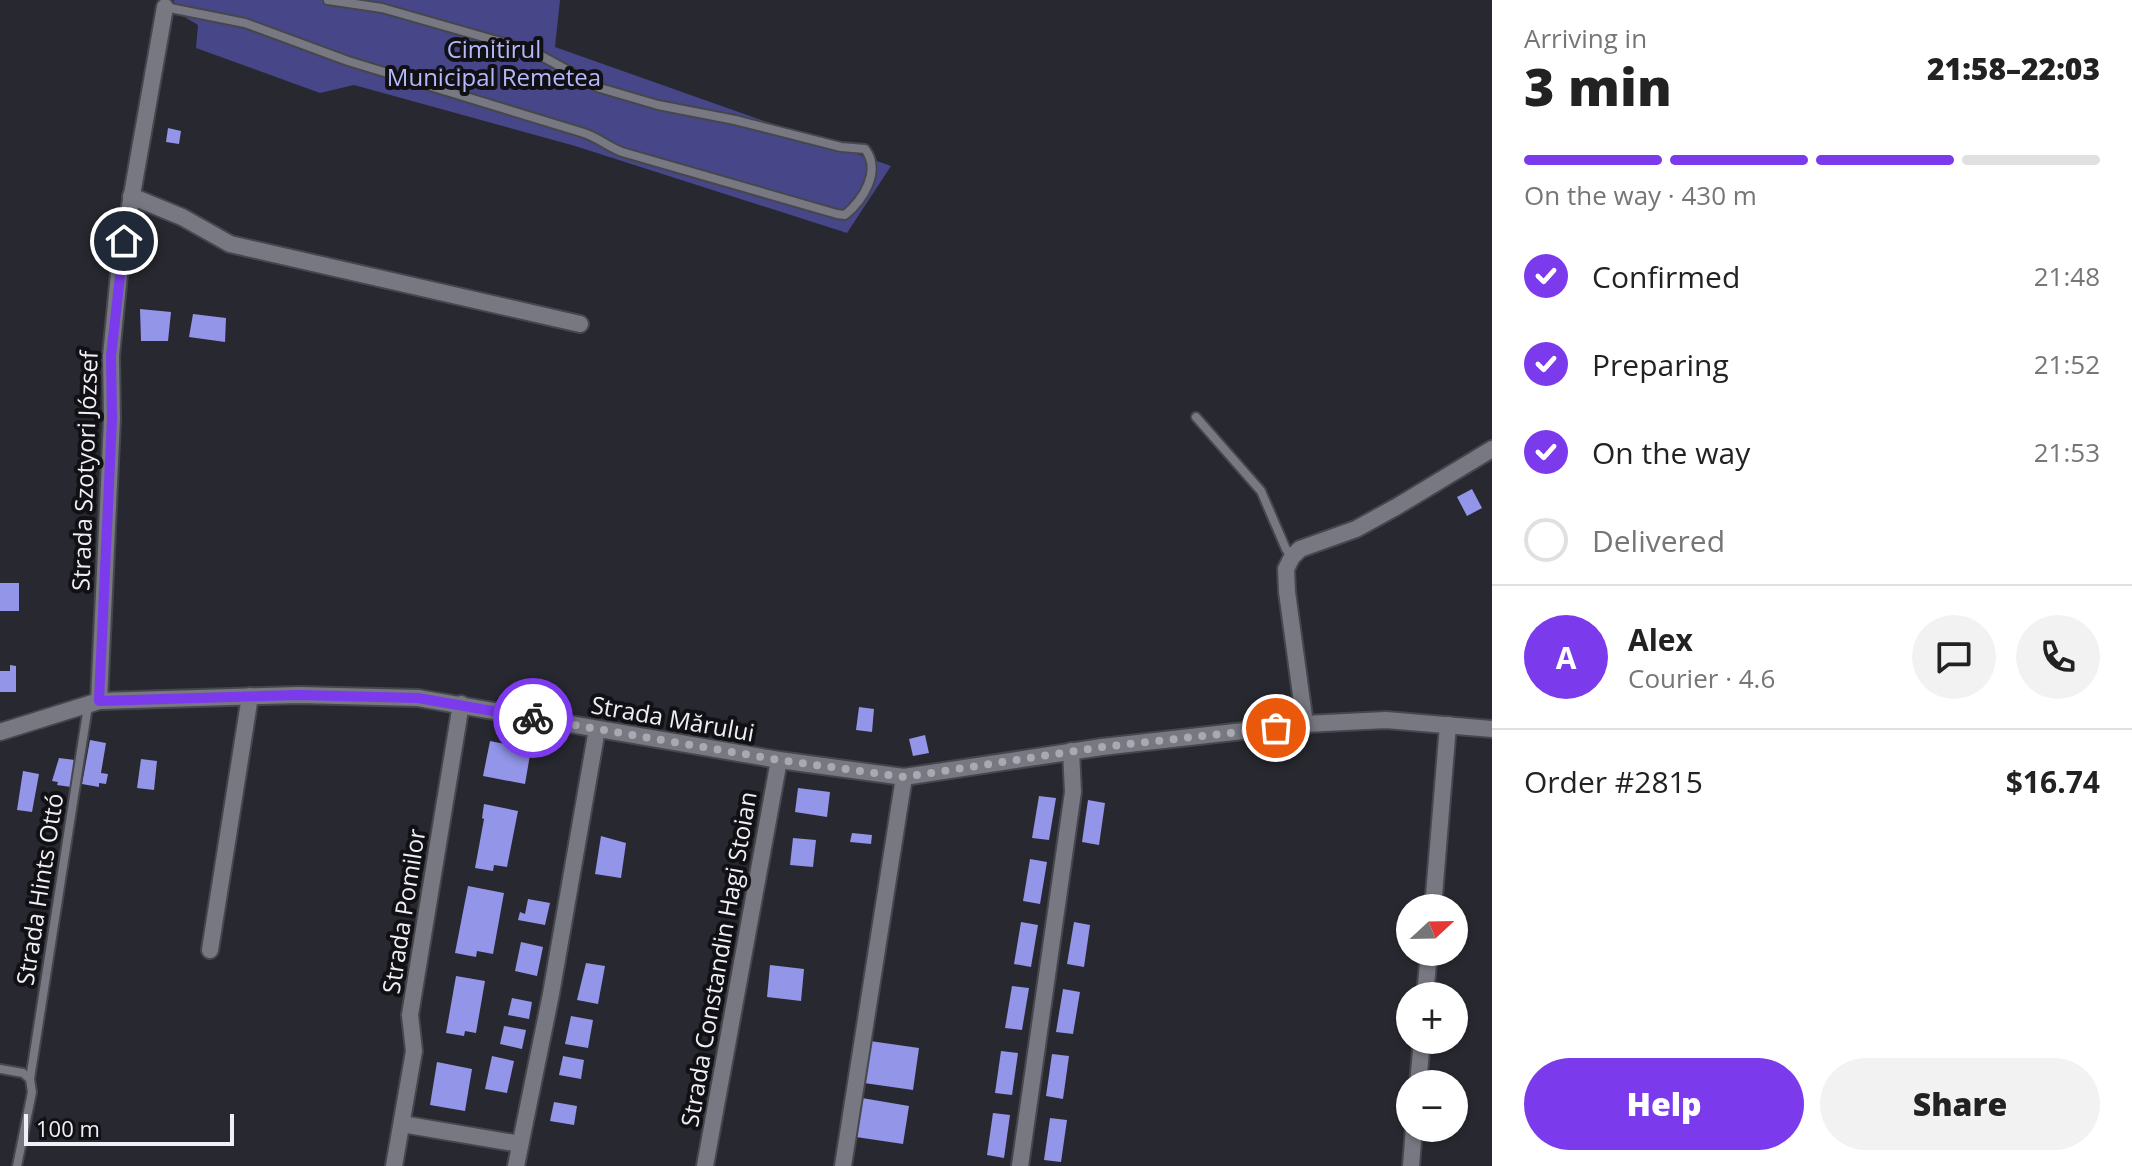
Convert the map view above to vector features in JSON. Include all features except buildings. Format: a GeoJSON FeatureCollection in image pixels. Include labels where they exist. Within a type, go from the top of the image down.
{"type":"FeatureCollection","features":[{"type":"Feature","properties":{"kind":"street","name":"Strada Szotyori József"},"geometry":{"type":"LineString","coordinates":[[94,703],[112,419],[111,356],[120,263],[166,4]]}},
{"type":"Feature","properties":{"kind":"street"},"geometry":{"type":"LineString","coordinates":[[131,196],[182,217],[230,244],[580,324]]}},
{"type":"Feature","properties":{"kind":"street"},"geometry":{"type":"LineString","coordinates":[[1305,724],[1287,592],[1286,569],[1292,557],[1300,549],[1356,529],[1492,449]]}},
{"type":"Feature","properties":{"kind":"street"},"geometry":{"type":"LineString","coordinates":[[210,950],[250,696]]}},
{"type":"Feature","properties":{"kind":"street","name":"Strada Mărului"},"geometry":{"type":"LineString","coordinates":[[94,703],[250,696],[418,698],[779,760],[904,777],[1071,751],[1305,724],[1386,720],[1492,729]]}},
{"type":"Feature","properties":{"kind":"street"},"geometry":{"type":"LineString","coordinates":[[0,732],[94,703]]}},
{"type":"Feature","properties":{"kind":"street","name":"Strada Pomilor"},"geometry":{"type":"LineString","coordinates":[[394,1166],[414,1051],[410,1015],[461,704]]}},
{"type":"Feature","properties":{"kind":"street"},"geometry":{"type":"LineString","coordinates":[[1434,894],[1448,725]]}},
{"type":"Feature","properties":{"kind":"street"},"geometry":{"type":"LineString","coordinates":[[516,1166],[551,994],[597,729]]}},
{"type":"Feature","properties":{"kind":"street"},"geometry":{"type":"LineString","coordinates":[[1020,1166],[1073,792],[1071,751]]}},
{"type":"Feature","properties":{"kind":"street","name":"Strada Constandin Hagi Stoian"},"geometry":{"type":"LineString","coordinates":[[705,1166],[779,760]]}},
{"type":"Feature","properties":{"kind":"street"},"geometry":{"type":"LineString","coordinates":[[843,1166],[904,777]]}},
{"type":"Feature","properties":{"kind":"street"},"geometry":{"type":"LineString","coordinates":[[402,1124],[520,1144]]}},
{"type":"Feature","properties":{"kind":"street"},"geometry":{"type":"LineString","coordinates":[[1411,1166],[1413,1142]]}},
{"type":"Feature","properties":{"kind":"lane"},"geometry":{"type":"LineString","coordinates":[[166,4],[245,23],[348,61],[601,139],[622,152],[837,214],[845,215],[858,204],[868,186],[872,167],[865,149],[841,147],[735,120],[658,105],[600,88],[536,53],[508,44],[382,8],[328,0]]}},
{"type":"Feature","properties":{"kind":"lane"},"geometry":{"type":"LineString","coordinates":[[1196,417],[1261,491],[1292,557]]}},
{"type":"Feature","properties":{"kind":"lane","name":"Strada Hints Ottó"},"geometry":{"type":"LineString","coordinates":[[17,1166],[32,1092],[30,1079],[94,703]]}},
{"type":"Feature","properties":{"kind":"lane"},"geometry":{"type":"LineString","coordinates":[[0,1069],[23,1073],[30,1079]]}},
{"type":"Feature","properties":{"kind":"green space","name":"Cimitirul Municipal Remetea"},"geometry":{"type":"Polygon","coordinates":[[[174,0],[560,0],[555,47],[891,166],[847,233],[575,146],[354,85],[320,93],[196,48],[198,25],[173,10],[174,0]]]}},
{"type":"Feature","properties":{"kind":"way so far"},"geometry":{"type":"LineString","coordinates":[[533,718],[779,760],[904,777],[1102,747],[1276,728]]}},
{"type":"Feature","properties":{"kind":"route"},"geometry":{"type":"LineString","coordinates":[[124,241],[111,356],[112,419],[99,701],[299,695],[418,698],[533,718]]}}]}
